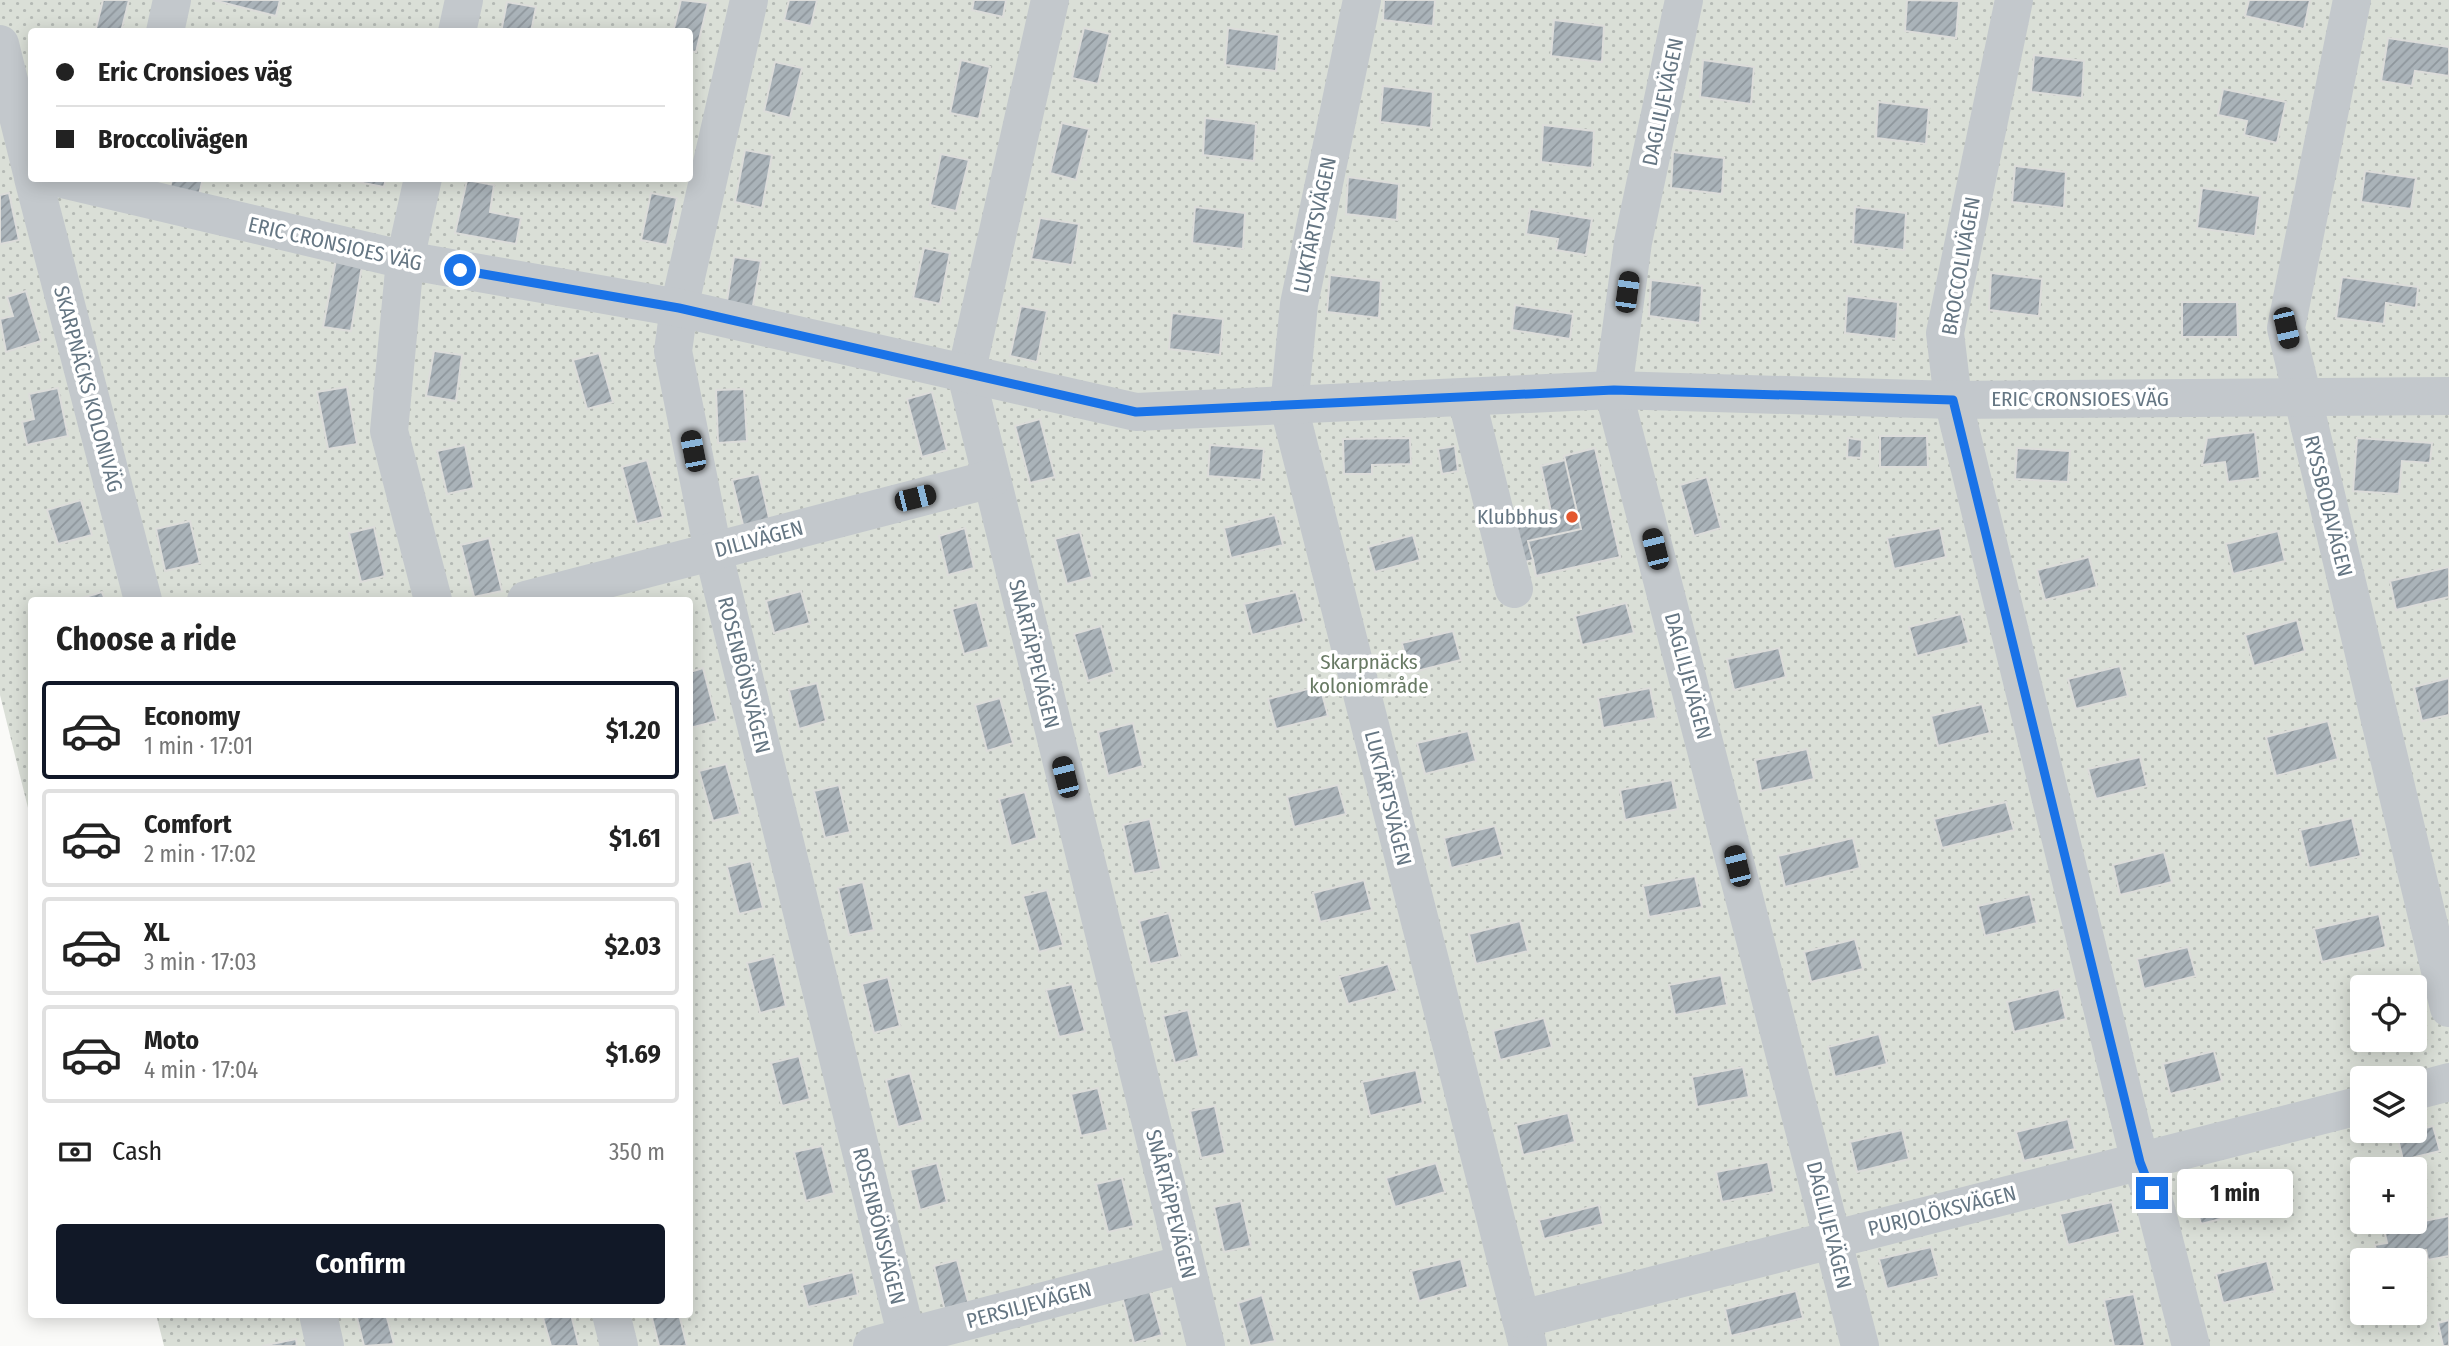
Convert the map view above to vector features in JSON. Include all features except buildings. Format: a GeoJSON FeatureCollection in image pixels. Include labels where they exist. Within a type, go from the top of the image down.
{"type":"FeatureCollection","features":[{"type":"Feature","properties":{"kind":"street"},"geometry":{"type":"LineString","coordinates":[[166,28],[172,0]]}},
{"type":"Feature","properties":{"kind":"street"},"geometry":{"type":"LineString","coordinates":[[458,28],[464,0]]}},
{"type":"Feature","properties":{"kind":"street","name":"ROSENBÖNSVÄGEN"},"geometry":{"type":"LineString","coordinates":[[749,0],[679,308],[673,351],[713,551],[896,1343]]}},
{"type":"Feature","properties":{"kind":"street","name":"SNÅRTÄPPEVÄGEN"},"geometry":{"type":"LineString","coordinates":[[1050,0],[966,374],[1206,1346]]}},
{"type":"Feature","properties":{"kind":"street","name":"LUKTÄRTSVÄGEN"},"geometry":{"type":"LineString","coordinates":[[1362,0],[1299,304],[1289,407],[1524,1332]]}},
{"type":"Feature","properties":{"kind":"street","name":"DAGLILJEVÄGEN"},"geometry":{"type":"LineString","coordinates":[[1684,0],[1633,242],[1614,390],[1860,1346]]}},
{"type":"Feature","properties":{"kind":"street","name":"BROCCOLIVÄGEN"},"geometry":{"type":"LineString","coordinates":[[2014,0],[1945,333],[1953,400],[2140,1162],[2152,1193],[2191,1346]]}},
{"type":"Feature","properties":{"kind":"street","name":"RYSSBODAVÄGEN"},"geometry":{"type":"LineString","coordinates":[[2352,0],[2286,328],[2449,1009]]}},
{"type":"Feature","properties":{"kind":"street"},"geometry":{"type":"LineString","coordinates":[[0,44],[28,160]]}},
{"type":"Feature","properties":{"kind":"street","name":"SKARPNÄCKS KOLONIVÄG"},"geometry":{"type":"LineString","coordinates":[[34,182],[142,597]]}},
{"type":"Feature","properties":{"kind":"street","name":"ERIC CRONSIOES VÄG"},"geometry":{"type":"LineString","coordinates":[[87,182],[130,188],[405,260],[679,308],[1136,412],[1614,390],[1953,400],[2449,396]]}},
{"type":"Feature","properties":{"kind":"street"},"geometry":{"type":"LineString","coordinates":[[422,182],[405,260],[389,431],[432,597]]}},
{"type":"Feature","properties":{"kind":"street"},"geometry":{"type":"LineString","coordinates":[[1466,397],[1514,589]]}},
{"type":"Feature","properties":{"kind":"street","name":"DILLVÄGEN"},"geometry":{"type":"LineString","coordinates":[[537,597],[991,479]]}},
{"type":"Feature","properties":{"kind":"street"},"geometry":{"type":"LineString","coordinates":[[2427,1088],[2449,1082]]}},
{"type":"Feature","properties":{"kind":"street","name":"PURJOLÖKSVÄGEN"},"geometry":{"type":"LineString","coordinates":[[1524,1332],[1833,1237],[2350,1108]]}},
{"type":"Feature","properties":{"kind":"street","name":"PERSILJEVÄGEN"},"geometry":{"type":"LineString","coordinates":[[896,1343],[1185,1264]]}},
{"type":"Feature","properties":{"kind":"street"},"geometry":{"type":"LineString","coordinates":[[319,1318],[326,1346]]}},
{"type":"Feature","properties":{"kind":"street"},"geometry":{"type":"LineString","coordinates":[[612,1318],[619,1346]]}},
{"type":"Feature","properties":{"kind":"green space","name":"Skarpnäcks koloniområde"},"geometry":{"type":"Polygon","coordinates":[[[0,0],[2449,0],[2449,1346],[164,1346],[157,1318],[693,1318],[693,597],[28,597],[28,808],[0,695],[0,0]]]}},
{"type":"Feature","properties":{"kind":"place","name":"Klubbhus"},"geometry":{"type":"Point","coordinates":[1572,517]}},
{"type":"Feature","properties":{"kind":"route"},"geometry":{"type":"LineString","coordinates":[[460,270],[679,308],[1136,412],[1614,390],[1953,400],[2140,1162],[2152,1193]]}}]}
